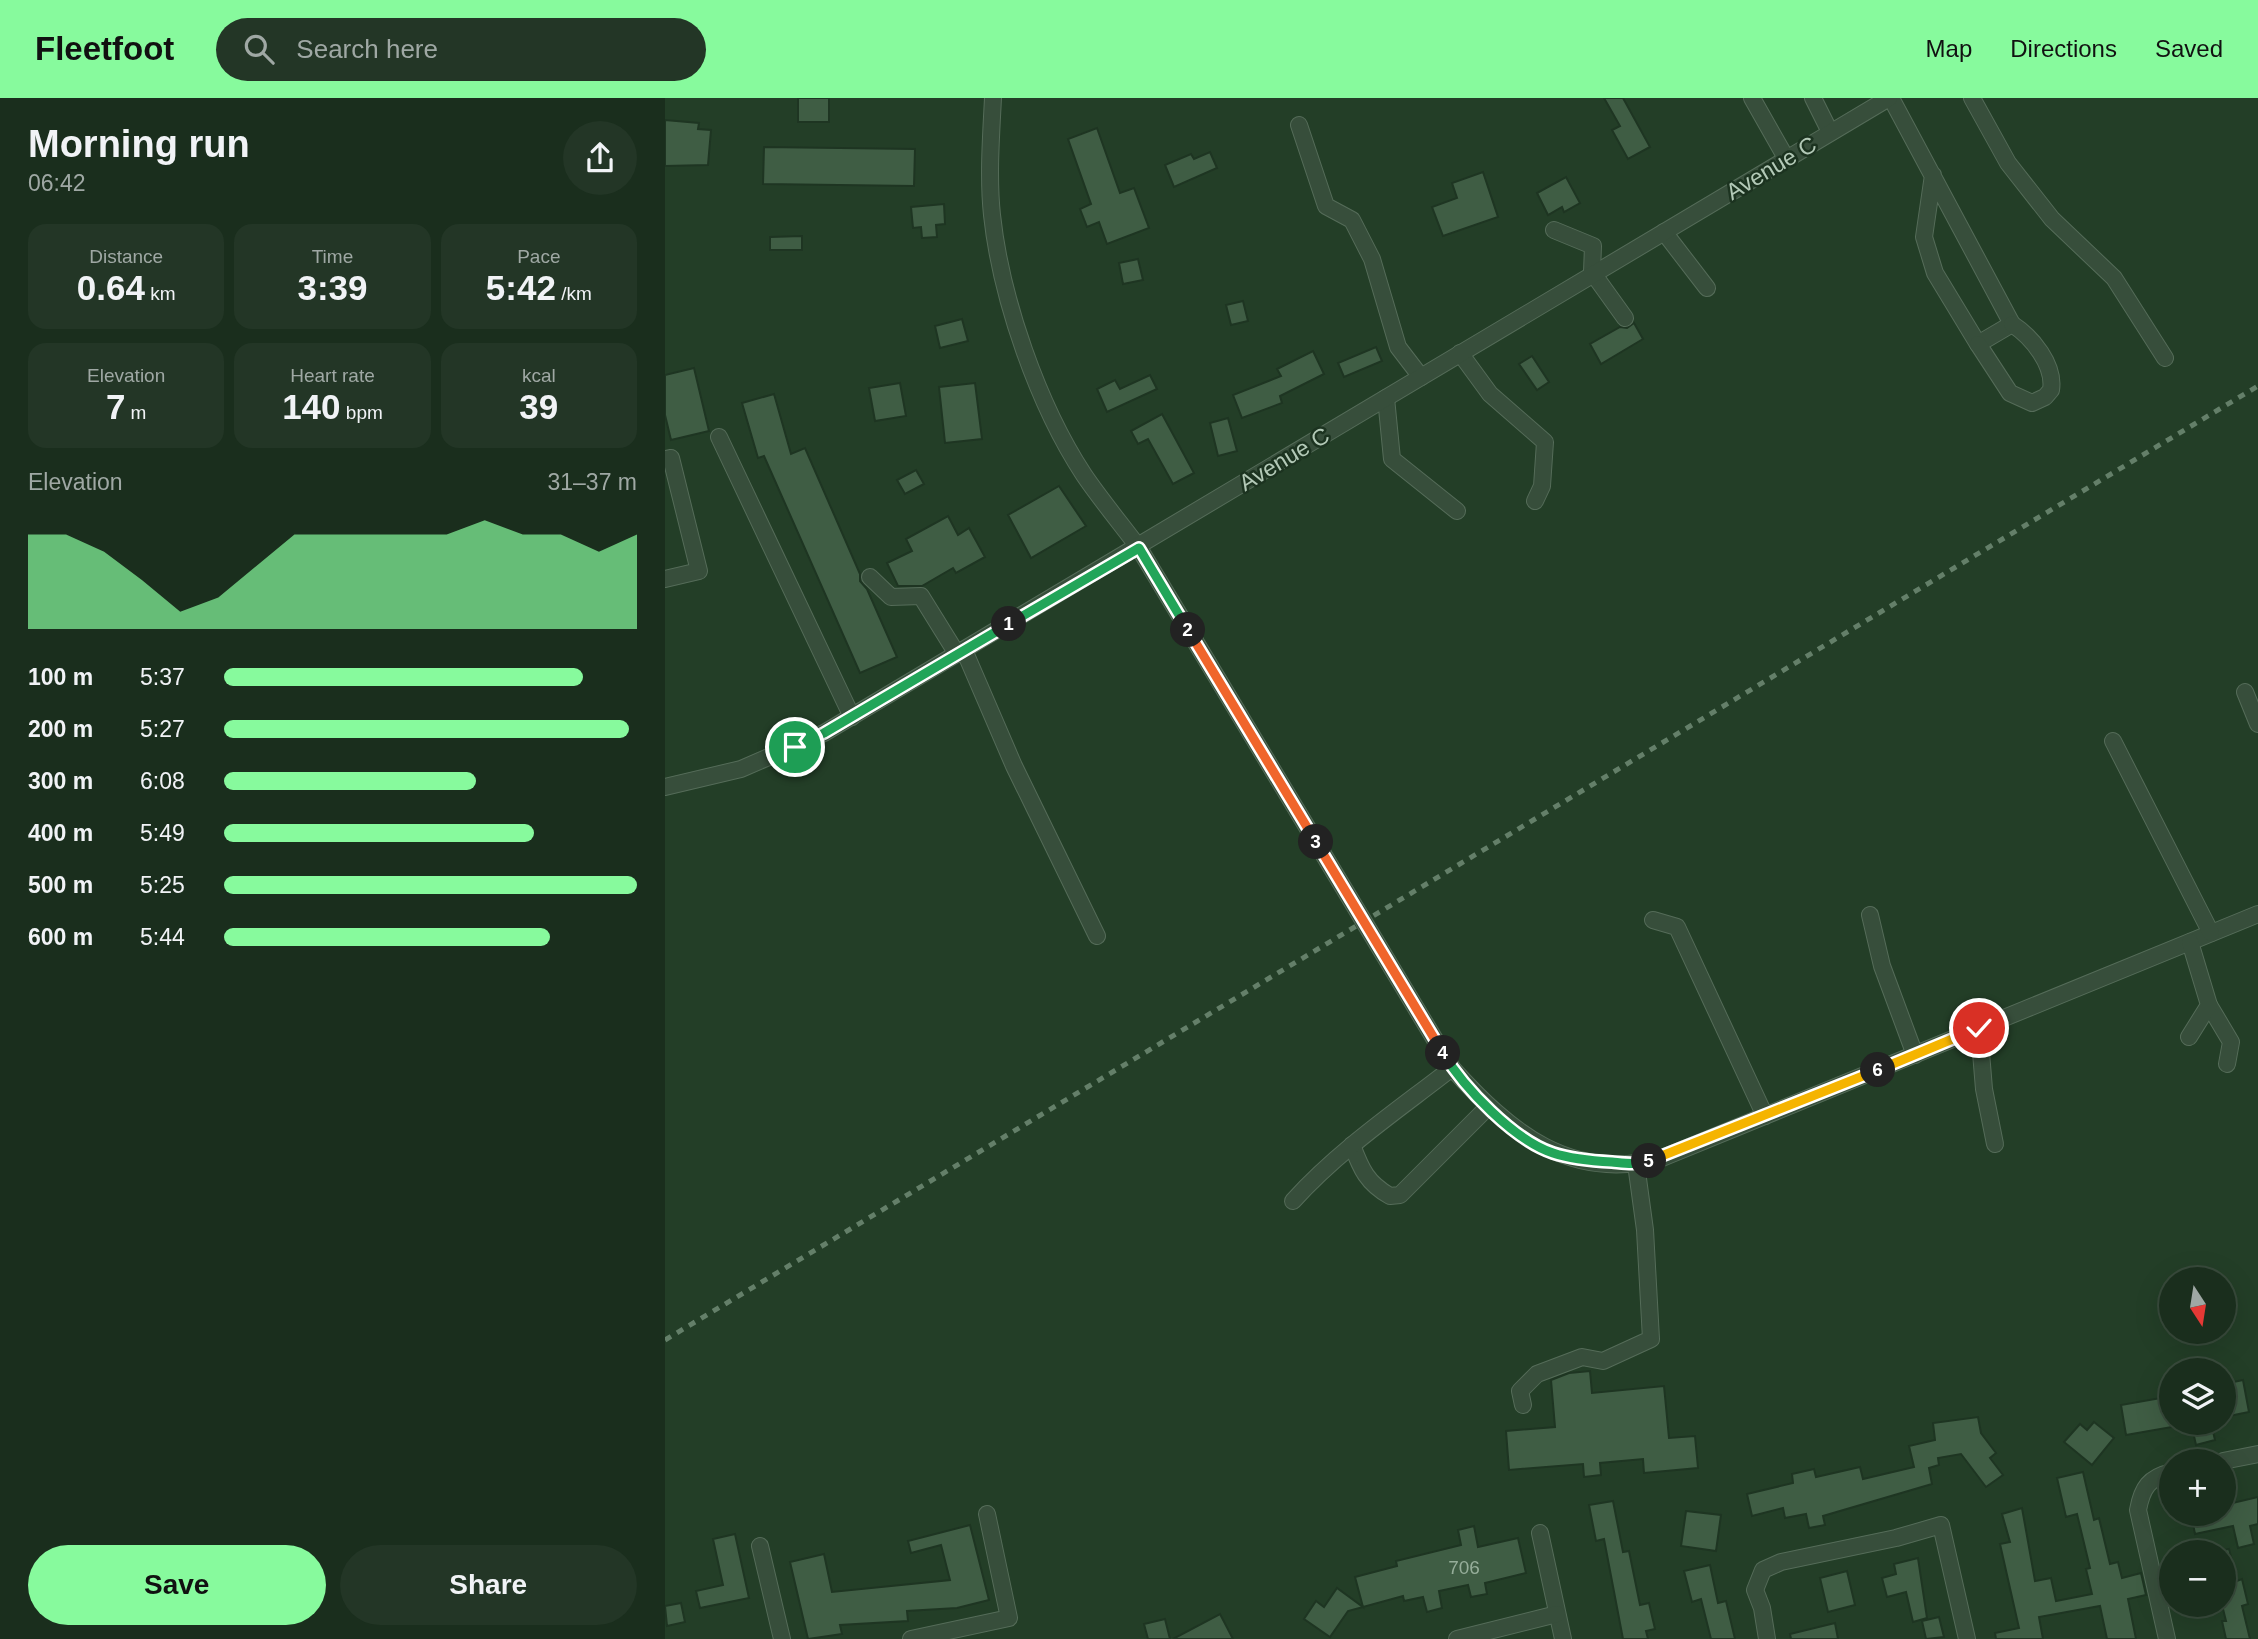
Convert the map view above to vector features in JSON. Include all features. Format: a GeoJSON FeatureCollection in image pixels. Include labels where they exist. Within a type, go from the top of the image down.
{"type":"FeatureCollection","features":[{"type":"Feature","properties":{"kind":"street"},"geometry":{"type":"LineString","coordinates":[[993,98],[992,216],[1019,329],[1059,431],[1084,476],[1139,548],[1453,1068],[1488,1107],[1512,1128],[1552,1153],[1595,1161],[1636,1164],[1662,1158],[2258,914]]}},
{"type":"Feature","properties":{"kind":"street"},"geometry":{"type":"LineString","coordinates":[[1752,98],[1786,158]]}},
{"type":"Feature","properties":{"kind":"street"},"geometry":{"type":"LineString","coordinates":[[1814,98],[1830,132]]}},
{"type":"Feature","properties":{"kind":"street"},"geometry":{"type":"LineString","coordinates":[[1890,98],[1933,175],[2012,324],[2021,330],[2050,370],[2051,390],[2045,397],[2032,403],[2010,393],[1935,273],[1924,237],[1933,175]]}},
{"type":"Feature","properties":{"kind":"street","name":"Avenue C"},"geometry":{"type":"LineString","coordinates":[[665,787],[741,769],[770,758],[852,716],[1139,548],[1460,353],[1890,98]]}},
{"type":"Feature","properties":{"kind":"street"},"geometry":{"type":"LineString","coordinates":[[1972,98],[2008,163],[2052,219],[2114,278],[2165,358]]}},
{"type":"Feature","properties":{"kind":"street"},"geometry":{"type":"LineString","coordinates":[[1299,125],[1327,206],[1352,220],[1372,259],[1398,346],[1421,377]]}},
{"type":"Feature","properties":{"kind":"street"},"geometry":{"type":"LineString","coordinates":[[1554,230],[1593,246],[1594,274],[1625,318]]}},
{"type":"Feature","properties":{"kind":"street"},"geometry":{"type":"LineString","coordinates":[[1664,232],[1707,288]]}},
{"type":"Feature","properties":{"kind":"street"},"geometry":{"type":"LineString","coordinates":[[1978,344],[2012,324]]}},
{"type":"Feature","properties":{"kind":"street"},"geometry":{"type":"LineString","coordinates":[[1460,353],[1490,394],[1545,442],[1542,486],[1535,501]]}},
{"type":"Feature","properties":{"kind":"street"},"geometry":{"type":"LineString","coordinates":[[1386,398],[1392,459],[1457,511]]}},
{"type":"Feature","properties":{"kind":"street"},"geometry":{"type":"LineString","coordinates":[[719,437],[852,716]]}},
{"type":"Feature","properties":{"kind":"street"},"geometry":{"type":"LineString","coordinates":[[665,459],[671,458],[699,570],[665,579]]}},
{"type":"Feature","properties":{"kind":"street"},"geometry":{"type":"LineString","coordinates":[[870,577],[891,597],[921,596],[960,652],[1097,936]]}},
{"type":"Feature","properties":{"kind":"street"},"geometry":{"type":"LineString","coordinates":[[2245,692],[2258,724]]}},
{"type":"Feature","properties":{"kind":"street"},"geometry":{"type":"LineString","coordinates":[[2113,741],[2211,933]]}},
{"type":"Feature","properties":{"kind":"street"},"geometry":{"type":"LineString","coordinates":[[1870,915],[1882,966],[1915,1055]]}},
{"type":"Feature","properties":{"kind":"street"},"geometry":{"type":"LineString","coordinates":[[1653,920],[1677,927],[1765,1116]]}},
{"type":"Feature","properties":{"kind":"street"},"geometry":{"type":"LineString","coordinates":[[2190,942],[2209,1006],[2231,1042],[2227,1064]]}},
{"type":"Feature","properties":{"kind":"street"},"geometry":{"type":"LineString","coordinates":[[2189,1037],[2209,1006]]}},
{"type":"Feature","properties":{"kind":"street"},"geometry":{"type":"LineString","coordinates":[[1979,1028],[1984,1089],[1995,1144]]}},
{"type":"Feature","properties":{"kind":"street"},"geometry":{"type":"LineString","coordinates":[[1293,1201],[1315,1176],[1352,1145],[1453,1068]]}},
{"type":"Feature","properties":{"kind":"street"},"geometry":{"type":"LineString","coordinates":[[1352,1145],[1363,1174],[1370,1182],[1390,1196],[1400,1195],[1488,1107]]}},
{"type":"Feature","properties":{"kind":"street"},"geometry":{"type":"LineString","coordinates":[[1523,1405],[1520,1391],[1537,1374],[1582,1357],[1603,1361],[1651,1339],[1645,1230],[1636,1164]]}},
{"type":"Feature","properties":{"kind":"street"},"geometry":{"type":"LineString","coordinates":[[2236,1458],[2258,1454]]}},
{"type":"Feature","properties":{"kind":"street"},"geometry":{"type":"LineString","coordinates":[[2159,1478],[2141,1491],[2138,1510],[2167,1639]]}},
{"type":"Feature","properties":{"kind":"street"},"geometry":{"type":"LineString","coordinates":[[911,1639],[1009,1618],[987,1514]]}},
{"type":"Feature","properties":{"kind":"street"},"geometry":{"type":"LineString","coordinates":[[1767,1639],[1762,1608],[1755,1590],[1762,1570],[1781,1562],[1941,1525],[1967,1639]]}},
{"type":"Feature","properties":{"kind":"street"},"geometry":{"type":"LineString","coordinates":[[1541,1533],[1563,1639]]}},
{"type":"Feature","properties":{"kind":"street"},"geometry":{"type":"LineString","coordinates":[[760,1546],[782,1639]]}},
{"type":"Feature","properties":{"kind":"street"},"geometry":{"type":"LineString","coordinates":[[1457,1639],[1557,1615]]}},
{"type":"Feature","properties":{"kind":"building"},"geometry":{"type":"Polygon","coordinates":[[[798,98],[829,98],[829,122],[798,122],[798,98]]]}},
{"type":"Feature","properties":{"kind":"building"},"geometry":{"type":"Polygon","coordinates":[[[1604,98],[1623,98],[1650,147],[1628,159],[1612,130],[1620,126],[1604,98]]]}},
{"type":"Feature","properties":{"kind":"building"},"geometry":{"type":"Polygon","coordinates":[[[665,120],[699,123],[698,129],[711,130],[708,165],[665,166],[665,120]]]}},
{"type":"Feature","properties":{"kind":"building"},"geometry":{"type":"Polygon","coordinates":[[[1097,128],[1120,193],[1134,188],[1149,228],[1107,244],[1099,222],[1087,227],[1080,209],[1091,204],[1068,139],[1097,128]]]}},
{"type":"Feature","properties":{"kind":"building"},"geometry":{"type":"Polygon","coordinates":[[[764,147],[915,149],[914,186],[763,184],[764,147]]]}},
{"type":"Feature","properties":{"kind":"building"},"geometry":{"type":"Polygon","coordinates":[[[1210,152],[1217,168],[1174,187],[1165,165],[1191,154],[1194,159],[1210,152]]]}},
{"type":"Feature","properties":{"kind":"building"},"geometry":{"type":"Polygon","coordinates":[[[1483,172],[1498,217],[1443,236],[1432,207],[1457,198],[1452,183],[1483,172]]]}},
{"type":"Feature","properties":{"kind":"building"},"geometry":{"type":"Polygon","coordinates":[[[1566,177],[1580,203],[1564,212],[1562,207],[1548,215],[1537,193],[1566,177]]]}},
{"type":"Feature","properties":{"kind":"building"},"geometry":{"type":"Polygon","coordinates":[[[944,204],[945,224],[936,225],[937,237],[922,238],[921,227],[913,228],[911,207],[944,204]]]}},
{"type":"Feature","properties":{"kind":"building"},"geometry":{"type":"Polygon","coordinates":[[[802,236],[802,250],[770,250],[770,237],[802,236]]]}},
{"type":"Feature","properties":{"kind":"building"},"geometry":{"type":"Polygon","coordinates":[[[1138,259],[1143,280],[1123,284],[1119,263],[1138,259]]]}},
{"type":"Feature","properties":{"kind":"building"},"geometry":{"type":"Polygon","coordinates":[[[1243,301],[1248,321],[1231,325],[1226,305],[1243,301]]]}},
{"type":"Feature","properties":{"kind":"building"},"geometry":{"type":"Polygon","coordinates":[[[962,319],[968,341],[940,348],[935,326],[962,319]]]}},
{"type":"Feature","properties":{"kind":"building"},"geometry":{"type":"Polygon","coordinates":[[[1634,323],[1643,339],[1601,364],[1590,344],[1620,327],[1627,328],[1634,323]]]}},
{"type":"Feature","properties":{"kind":"building"},"geometry":{"type":"Polygon","coordinates":[[[1376,347],[1382,361],[1344,377],[1338,363],[1376,347]]]}},
{"type":"Feature","properties":{"kind":"building"},"geometry":{"type":"Polygon","coordinates":[[[1313,351],[1324,374],[1280,396],[1282,403],[1242,418],[1233,395],[1281,376],[1277,369],[1313,351]]]}},
{"type":"Feature","properties":{"kind":"building"},"geometry":{"type":"Polygon","coordinates":[[[1532,356],[1549,382],[1537,390],[1519,364],[1532,356]]]}},
{"type":"Feature","properties":{"kind":"building"},"geometry":{"type":"Polygon","coordinates":[[[694,368],[709,431],[671,440],[665,415],[665,375],[694,368]]]}},
{"type":"Feature","properties":{"kind":"building"},"geometry":{"type":"Polygon","coordinates":[[[1150,375],[1157,389],[1107,412],[1097,389],[1115,380],[1120,389],[1150,375]]]}},
{"type":"Feature","properties":{"kind":"building"},"geometry":{"type":"Polygon","coordinates":[[[900,383],[906,416],[875,421],[869,388],[900,383]]]}},
{"type":"Feature","properties":{"kind":"building"},"geometry":{"type":"Polygon","coordinates":[[[975,383],[982,439],[945,443],[939,387],[975,383]]]}},
{"type":"Feature","properties":{"kind":"building"},"geometry":{"type":"Polygon","coordinates":[[[774,394],[791,454],[805,448],[860,574],[860,581],[867,589],[897,657],[860,673],[764,456],[758,458],[742,403],[774,394]]]}},
{"type":"Feature","properties":{"kind":"building"},"geometry":{"type":"Polygon","coordinates":[[[1162,414],[1194,473],[1173,484],[1148,439],[1138,444],[1131,431],[1162,414]]]}},
{"type":"Feature","properties":{"kind":"building"},"geometry":{"type":"Polygon","coordinates":[[[1228,418],[1237,451],[1218,456],[1210,423],[1228,418]]]}},
{"type":"Feature","properties":{"kind":"building"},"geometry":{"type":"Polygon","coordinates":[[[916,470],[924,484],[905,494],[897,480],[916,470]]]}},
{"type":"Feature","properties":{"kind":"building"},"geometry":{"type":"Polygon","coordinates":[[[1059,486],[1086,526],[1031,558],[1008,515],[1059,486]]]}},
{"type":"Feature","properties":{"kind":"building"},"geometry":{"type":"Polygon","coordinates":[[[948,516],[958,535],[969,528],[985,557],[956,573],[953,568],[922,586],[898,586],[887,563],[912,551],[906,539],[948,516]]]}},
{"type":"Feature","properties":{"kind":"building"},"geometry":{"type":"Polygon","coordinates":[[[1590,1371],[1592,1393],[1664,1386],[1669,1438],[1695,1436],[1698,1468],[1644,1473],[1643,1459],[1600,1463],[1601,1475],[1584,1477],[1583,1464],[1509,1470],[1506,1431],[1555,1427],[1551,1380],[1569,1373],[1590,1371]]]}},
{"type":"Feature","properties":{"kind":"building"},"geometry":{"type":"Polygon","coordinates":[[[2243,1380],[2249,1412],[2236,1415],[2236,1381],[2243,1380]]]}},
{"type":"Feature","properties":{"kind":"building"},"geometry":{"type":"Polygon","coordinates":[[[2159,1398],[2159,1429],[2126,1435],[2121,1405],[2159,1398]]]}},
{"type":"Feature","properties":{"kind":"building"},"geometry":{"type":"Polygon","coordinates":[[[1978,1417],[1981,1433],[1996,1453],[1990,1458],[2003,1475],[1986,1487],[1961,1454],[1938,1458],[1939,1465],[1929,1468],[1932,1484],[1823,1516],[1825,1525],[1809,1528],[1806,1514],[1785,1518],[1783,1508],[1752,1516],[1747,1494],[1793,1483],[1792,1474],[1814,1469],[1816,1477],[1860,1467],[1863,1479],[1914,1467],[1909,1446],[1935,1440],[1933,1423],[1978,1417]]]}},
{"type":"Feature","properties":{"kind":"building"},"geometry":{"type":"Polygon","coordinates":[[[2094,1422],[2114,1438],[2092,1465],[2064,1442],[2080,1424],[2087,1430],[2094,1422]]]}},
{"type":"Feature","properties":{"kind":"building"},"geometry":{"type":"Polygon","coordinates":[[[2194,1435],[2214,1435],[2215,1440],[2196,1445],[2194,1435]]]}},
{"type":"Feature","properties":{"kind":"building"},"geometry":{"type":"Polygon","coordinates":[[[2083,1472],[2094,1520],[2099,1518],[2110,1564],[2118,1562],[2122,1578],[2141,1573],[2146,1595],[2128,1599],[2136,1639],[2107,1639],[2100,1606],[2039,1617],[2043,1639],[1996,1639],[1995,1633],[2019,1628],[2000,1544],[2010,1542],[2002,1514],[2022,1508],[2035,1581],[2051,1578],[2056,1601],[2092,1594],[2086,1569],[2090,1568],[2077,1514],[2066,1517],[2057,1478],[2083,1472]]]}},
{"type":"Feature","properties":{"kind":"building"},"geometry":{"type":"Polygon","coordinates":[[[2258,1497],[2258,1524],[2250,1526],[2254,1544],[2238,1548],[2233,1526],[2236,1526],[2236,1502],[2258,1497]]]}},
{"type":"Feature","properties":{"kind":"building"},"geometry":{"type":"Polygon","coordinates":[[[1613,1501],[1623,1552],[1629,1551],[1640,1605],[1649,1603],[1655,1629],[1646,1631],[1648,1639],[1623,1639],[1604,1539],[1596,1541],[1589,1505],[1613,1501]]]}},
{"type":"Feature","properties":{"kind":"building"},"geometry":{"type":"Polygon","coordinates":[[[1686,1511],[1721,1515],[1716,1551],[1681,1546],[1686,1511]]]}},
{"type":"Feature","properties":{"kind":"building"},"geometry":{"type":"Polygon","coordinates":[[[970,1525],[989,1600],[957,1608],[907,1611],[908,1621],[840,1625],[842,1634],[808,1639],[790,1562],[824,1554],[832,1592],[950,1580],[941,1545],[911,1553],[908,1541],[970,1525]]]}},
{"type":"Feature","properties":{"kind":"building"},"geometry":{"type":"Polygon","coordinates":[[[1474,1526],[1478,1547],[1518,1538],[1526,1573],[1485,1583],[1487,1594],[1471,1597],[1468,1585],[1439,1591],[1442,1608],[1427,1612],[1423,1597],[1404,1601],[1403,1596],[1363,1607],[1355,1577],[1397,1566],[1396,1561],[1461,1545],[1458,1530],[1474,1526]]]}},
{"type":"Feature","properties":{"kind":"building"},"geometry":{"type":"Polygon","coordinates":[[[2193,1526],[2233,1526],[2195,1534],[2193,1526]]]}},
{"type":"Feature","properties":{"kind":"building"},"geometry":{"type":"Polygon","coordinates":[[[735,1534],[749,1598],[700,1608],[696,1591],[723,1585],[713,1539],[735,1534]]]}},
{"type":"Feature","properties":{"kind":"building"},"geometry":{"type":"Polygon","coordinates":[[[1918,1558],[1927,1618],[1913,1622],[1906,1592],[1887,1597],[1882,1578],[1896,1574],[1894,1564],[1918,1558]]]}},
{"type":"Feature","properties":{"kind":"building"},"geometry":{"type":"Polygon","coordinates":[[[1710,1565],[1718,1603],[1726,1601],[1735,1639],[1711,1639],[1701,1599],[1692,1602],[1684,1571],[1710,1565]]]}},
{"type":"Feature","properties":{"kind":"building"},"geometry":{"type":"Polygon","coordinates":[[[1847,1571],[1855,1605],[1828,1612],[1820,1578],[1847,1571]]]}},
{"type":"Feature","properties":{"kind":"building"},"geometry":{"type":"Polygon","coordinates":[[[2236,1577],[2237,1581],[2242,1579],[2248,1604],[2242,1606],[2250,1639],[2226,1639],[2222,1621],[2226,1621],[2225,1617],[2236,1617],[2236,1577]]]}},
{"type":"Feature","properties":{"kind":"building"},"geometry":{"type":"Polygon","coordinates":[[[1337,1588],[1363,1607],[1348,1611],[1330,1637],[1304,1619],[1316,1601],[1324,1607],[1337,1588]]]}},
{"type":"Feature","properties":{"kind":"building"},"geometry":{"type":"Polygon","coordinates":[[[681,1603],[685,1622],[667,1626],[665,1606],[681,1603]]]}},
{"type":"Feature","properties":{"kind":"building"},"geometry":{"type":"Polygon","coordinates":[[[1220,1614],[1233,1639],[1173,1639],[1220,1614]]]}},
{"type":"Feature","properties":{"kind":"building"},"geometry":{"type":"Polygon","coordinates":[[[1939,1617],[1944,1637],[1926,1639],[1922,1621],[1939,1617]]]}},
{"type":"Feature","properties":{"kind":"building"},"geometry":{"type":"Polygon","coordinates":[[[1165,1619],[1170,1639],[1148,1639],[1144,1624],[1165,1619]]]}},
{"type":"Feature","properties":{"kind":"building"},"geometry":{"type":"Polygon","coordinates":[[[1835,1623],[1838,1639],[1791,1639],[1790,1634],[1835,1623]]]}},
{"type":"Feature","properties":{"kind":"railway"},"geometry":{"type":"LineString","coordinates":[[665,1340],[2258,386]]}},
{"type":"Feature","properties":{"kind":"route"},"geometry":{"type":"LineString","coordinates":[[795,747],[824,733],[1139,548],[1453,1068],[1481,1100],[1512,1128],[1552,1153],[1595,1161],[1636,1164],[1662,1158],[1979,1028]]}}]}
